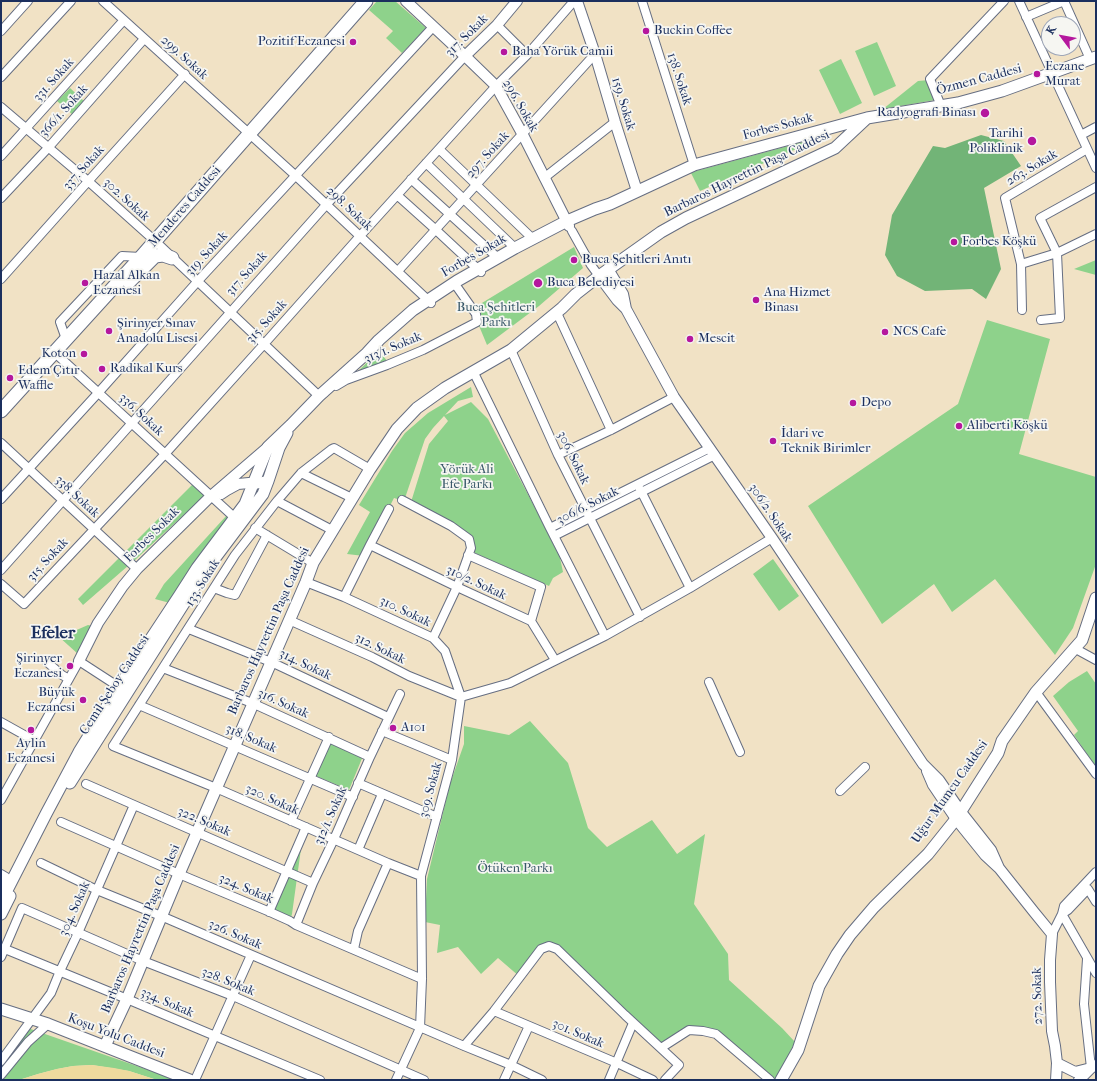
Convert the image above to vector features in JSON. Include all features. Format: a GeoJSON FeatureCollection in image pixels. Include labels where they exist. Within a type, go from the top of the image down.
{"type":"FeatureCollection","features":[{"type":"Feature","properties":{"kind":"main road","name":"Menderes Caddesi"},"geometry":{"type":"LineString","coordinates":[[1,411],[141,257],[366,1]]}},
{"type":"Feature","properties":{"kind":"main road","name":"Özmen Caddesi"},"geometry":{"type":"LineString","coordinates":[[867,118],[958,103],[1002,91],[1093,58]]}},
{"type":"Feature","properties":{"kind":"main road","name":"Forbes Sokak"},"geometry":{"type":"LineString","coordinates":[[429,302],[457,281],[570,226],[596,209],[694,165],[867,118]]}},
{"type":"Feature","properties":{"kind":"main road","name":"Barbaros Hayrettin Paşa Caddesi"},"geometry":{"type":"LineString","coordinates":[[105,1046],[127,999],[161,916],[313,563],[370,469],[397,429],[417,408],[445,388],[511,350],[557,313],[576,294],[608,269],[661,232],[686,218],[835,148],[867,118]]}},
{"type":"Feature","properties":{"kind":"main road","name":"Forbes Sokak"},"geometry":{"type":"LineString","coordinates":[[235,518],[245,504],[268,447],[319,396],[367,353],[379,340],[414,310],[457,287],[498,258],[533,239],[570,226]]}},
{"type":"Feature","properties":{"kind":"main road"},"geometry":{"type":"LineString","coordinates":[[82,322],[91,320],[155,256],[163,255],[172,258]]}},
{"type":"Feature","properties":{"kind":"main road","name":"Cemil Şeboy Caddesi"},"geometry":{"type":"LineString","coordinates":[[1,914],[49,817],[200,578],[263,494],[279,448],[291,425]]}},
{"type":"Feature","properties":{"kind":"main road","name":"Cemil Şeboy Caddesi"},"geometry":{"type":"LineString","coordinates":[[1,902],[79,752],[197,568],[235,518]]}},
{"type":"Feature","properties":{"kind":"main road","name":"Uğur Mumcu Caddesi"},"geometry":{"type":"LineString","coordinates":[[781,1080],[798,1050],[819,986],[837,954],[850,935],[874,907],[922,859],[924,851],[957,813],[992,750],[1002,741],[1036,692],[1082,640],[1096,598]]}},
{"type":"Feature","properties":{"kind":"main road","name":"Koşu Yolu Caddesi"},"geometry":{"type":"LineString","coordinates":[[1,1001],[32,1019]]}},
{"type":"Feature","properties":{"kind":"main road","name":"Koşu Yolu Caddesi"},"geometry":{"type":"LineString","coordinates":[[1,1009],[48,1024],[190,1080]]}},
{"type":"Feature","properties":{"kind":"street"},"geometry":{"type":"LineString","coordinates":[[1,31],[28,1]]}},
{"type":"Feature","properties":{"kind":"street"},"geometry":{"type":"LineString","coordinates":[[1,77],[70,1]]}},
{"type":"Feature","properties":{"kind":"street","name":"299. Sokak"},"geometry":{"type":"LineString","coordinates":[[103,1],[185,74],[249,134]]}},
{"type":"Feature","properties":{"kind":"street","name":"296. Sokak"},"geometry":{"type":"LineString","coordinates":[[406,1],[496,86],[570,226]]}},
{"type":"Feature","properties":{"kind":"street","name":"159. Sokak"},"geometry":{"type":"LineString","coordinates":[[575,1],[595,54],[637,191]]}},
{"type":"Feature","properties":{"kind":"street","name":"315. Sokak"},"geometry":{"type":"LineString","coordinates":[[1,584],[24,604],[165,454],[411,179],[496,86],[527,55],[575,1]]}},
{"type":"Feature","properties":{"kind":"street","name":"138. Sokak"},"geometry":{"type":"LineString","coordinates":[[642,1],[694,165]]}},
{"type":"Feature","properties":{"kind":"street"},"geometry":{"type":"LineString","coordinates":[[941,106],[930,79],[1004,1]]}},
{"type":"Feature","properties":{"kind":"street"},"geometry":{"type":"LineString","coordinates":[[1019,1],[1096,168]]}},
{"type":"Feature","properties":{"kind":"street"},"geometry":{"type":"LineString","coordinates":[[1026,17],[1064,1],[1093,58]]}},
{"type":"Feature","properties":{"kind":"street","name":"317. Sokak"},"geometry":{"type":"LineString","coordinates":[[1,570],[326,205],[465,56],[497,25],[514,2]]}},
{"type":"Feature","properties":{"kind":"street","name":"331. Sokak"},"geometry":{"type":"LineString","coordinates":[[1,156],[124,20]]}},
{"type":"Feature","properties":{"kind":"street"},"geometry":{"type":"LineString","coordinates":[[497,25],[527,55]]}},
{"type":"Feature","properties":{"kind":"street","name":"319. Sokak"},"geometry":{"type":"LineString","coordinates":[[1,499],[197,282],[433,27]]}},
{"type":"Feature","properties":{"kind":"street","name":"366/1. Sokak"},"geometry":{"type":"LineString","coordinates":[[1,198],[48,148],[144,39]]}},
{"type":"Feature","properties":{"kind":"street","name":"297. Sokak"},"geometry":{"type":"LineString","coordinates":[[398,271],[595,54]]}},
{"type":"Feature","properties":{"kind":"street","name":"337. Sokak"},"geometry":{"type":"LineString","coordinates":[[1,279],[185,74]]}},
{"type":"Feature","properties":{"kind":"street","name":"302. Sokak"},"geometry":{"type":"LineString","coordinates":[[1,107],[88,181],[155,241],[319,396]]}},
{"type":"Feature","properties":{"kind":"street"},"geometry":{"type":"LineString","coordinates":[[544,178],[615,122]]}},
{"type":"Feature","properties":{"kind":"street"},"geometry":{"type":"LineString","coordinates":[[1081,135],[1096,127]]}},
{"type":"Feature","properties":{"kind":"street","name":"298. Sokak"},"geometry":{"type":"LineString","coordinates":[[249,134],[398,271],[429,302]]}},
{"type":"Feature","properties":{"kind":"street"},"geometry":{"type":"LineString","coordinates":[[439,149],[533,239]]}},
{"type":"Feature","properties":{"kind":"street","name":"263. Sokak"},"geometry":{"type":"LineString","coordinates":[[1022,310],[1021,264],[1006,198],[1087,149]]}},
{"type":"Feature","properties":{"kind":"street"},"geometry":{"type":"LineString","coordinates":[[426,163],[515,248]]}},
{"type":"Feature","properties":{"kind":"street"},"geometry":{"type":"LineString","coordinates":[[411,179],[498,258]]}},
{"type":"Feature","properties":{"kind":"street"},"geometry":{"type":"LineString","coordinates":[[1041,320],[1060,318],[1057,253],[1040,218],[1096,187]]}},
{"type":"Feature","properties":{"kind":"street"},"geometry":{"type":"LineString","coordinates":[[397,195],[479,271]]}},
{"type":"Feature","properties":{"kind":"street"},"geometry":{"type":"LineString","coordinates":[[570,226],[590,265],[599,276]]}},
{"type":"Feature","properties":{"kind":"street"},"geometry":{"type":"LineString","coordinates":[[1021,264],[1057,253],[1096,234]]}},
{"type":"Feature","properties":{"kind":"street"},"geometry":{"type":"LineString","coordinates":[[155,241],[155,256]]}},
{"type":"Feature","properties":{"kind":"street"},"geometry":{"type":"LineString","coordinates":[[66,339],[60,322],[122,256],[141,257]]}},
{"type":"Feature","properties":{"kind":"street"},"geometry":{"type":"LineString","coordinates":[[608,269],[623,294],[626,309]]}},
{"type":"Feature","properties":{"kind":"street","name":"306/2. Sokak"},"geometry":{"type":"LineString","coordinates":[[599,276],[617,300],[626,309],[674,397],[772,538],[923,764],[933,785],[957,813],[984,855],[999,868],[1052,934]]}},
{"type":"Feature","properties":{"kind":"street","name":"313/1. Sokak"},"geometry":{"type":"LineString","coordinates":[[319,396],[346,380],[423,350],[477,322],[476,314],[457,287]]}},
{"type":"Feature","properties":{"kind":"street"},"geometry":{"type":"LineString","coordinates":[[557,313],[611,430]]}},
{"type":"Feature","properties":{"kind":"street","name":"306. Sokak"},"geometry":{"type":"LineString","coordinates":[[511,350],[558,455],[640,617]]}},
{"type":"Feature","properties":{"kind":"street","name":"336. Sokak"},"geometry":{"type":"LineString","coordinates":[[54,352],[235,518]]}},
{"type":"Feature","properties":{"kind":"street"},"geometry":{"type":"LineString","coordinates":[[473,371],[550,528]]}},
{"type":"Feature","properties":{"kind":"street"},"geometry":{"type":"LineString","coordinates":[[558,455],[611,430],[674,397]]}},
{"type":"Feature","properties":{"kind":"street","name":"338. Sokak"},"geometry":{"type":"LineString","coordinates":[[1,443],[137,569]]}},
{"type":"Feature","properties":{"kind":"street","name":"Forbes Sokak"},"geometry":{"type":"LineString","coordinates":[[79,661],[98,623],[123,586],[137,569],[211,496],[268,447]]}},
{"type":"Feature","properties":{"kind":"street","name":"133. Sokak"},"geometry":{"type":"LineString","coordinates":[[113,746],[235,555],[255,528],[301,473],[332,448],[370,469]]}},
{"type":"Feature","properties":{"kind":"street","name":"306/6. Sokak"},"geometry":{"type":"LineString","coordinates":[[712,452],[642,493],[554,536],[550,528],[638,484],[712,452]]}},
{"type":"Feature","properties":{"kind":"street"},"geometry":{"type":"LineString","coordinates":[[239,472],[255,480],[268,482]]}},
{"type":"Feature","properties":{"kind":"street"},"geometry":{"type":"LineString","coordinates":[[301,473],[352,498]]}},
{"type":"Feature","properties":{"kind":"street"},"geometry":{"type":"LineString","coordinates":[[211,496],[218,496],[238,484],[249,483],[255,480]]}},
{"type":"Feature","properties":{"kind":"street"},"geometry":{"type":"LineString","coordinates":[[638,484],[690,588]]}},
{"type":"Feature","properties":{"kind":"street"},"geometry":{"type":"LineString","coordinates":[[402,500],[451,526],[469,539],[471,548],[458,587],[433,638]]}},
{"type":"Feature","properties":{"kind":"street"},"geometry":{"type":"LineString","coordinates":[[277,501],[332,530]]}},
{"type":"Feature","properties":{"kind":"street"},"geometry":{"type":"LineString","coordinates":[[344,597],[389,508]]}},
{"type":"Feature","properties":{"kind":"street"},"geometry":{"type":"LineString","coordinates":[[255,528],[313,563]]}},
{"type":"Feature","properties":{"kind":"street"},"geometry":{"type":"LineString","coordinates":[[214,588],[235,595],[267,535]]}},
{"type":"Feature","properties":{"kind":"street"},"geometry":{"type":"LineString","coordinates":[[554,536],[605,636]]}},
{"type":"Feature","properties":{"kind":"street"},"geometry":{"type":"LineString","coordinates":[[461,697],[510,683],[605,636],[690,588],[772,538]]}},
{"type":"Feature","properties":{"kind":"street","name":"310/2. Sokak"},"geometry":{"type":"LineString","coordinates":[[370,545],[531,621]]}},
{"type":"Feature","properties":{"kind":"street"},"geometry":{"type":"LineString","coordinates":[[468,555],[541,587],[531,621],[556,660]]}},
{"type":"Feature","properties":{"kind":"street","name":"310. Sokak"},"geometry":{"type":"LineString","coordinates":[[306,582],[344,597],[433,638],[445,651],[461,697]]}},
{"type":"Feature","properties":{"kind":"street","name":"312. Sokak"},"geometry":{"type":"LineString","coordinates":[[289,620],[372,657],[409,676],[461,697]]}},
{"type":"Feature","properties":{"kind":"street","name":"314. Sokak"},"geometry":{"type":"LineString","coordinates":[[188,629],[271,662],[388,717]]}},
{"type":"Feature","properties":{"kind":"street"},"geometry":{"type":"LineString","coordinates":[[1074,648],[1096,660]]}},
{"type":"Feature","properties":{"kind":"street"},"geometry":{"type":"LineString","coordinates":[[1,800],[79,661],[120,687]]}},
{"type":"Feature","properties":{"kind":"street"},"geometry":{"type":"LineString","coordinates":[[47,662],[69,679]]}},
{"type":"Feature","properties":{"kind":"street","name":"316. Sokak"},"geometry":{"type":"LineString","coordinates":[[163,668],[252,703],[370,757]]}},
{"type":"Feature","properties":{"kind":"street"},"geometry":{"type":"LineString","coordinates":[[709,682],[740,752]]}},
{"type":"Feature","properties":{"kind":"street"},"geometry":{"type":"LineString","coordinates":[[1036,692],[1096,774]]}},
{"type":"Feature","properties":{"kind":"street","name":"312/1. Sokak"},"geometry":{"type":"LineString","coordinates":[[296,925],[313,883],[358,783],[400,694]]}},
{"type":"Feature","properties":{"kind":"street","name":"309. Sokak"},"geometry":{"type":"LineString","coordinates":[[396,1080],[420,1028],[422,979],[421,876],[452,760],[461,697]]}},
{"type":"Feature","properties":{"kind":"street","name":"318. Sokak"},"geometry":{"type":"LineString","coordinates":[[139,705],[353,797]]}},
{"type":"Feature","properties":{"kind":"street"},"geometry":{"type":"LineString","coordinates":[[1,722],[35,741]]}},
{"type":"Feature","properties":{"kind":"street"},"geometry":{"type":"LineString","coordinates":[[382,731],[452,760]]}},
{"type":"Feature","properties":{"kind":"street"},"geometry":{"type":"LineString","coordinates":[[291,821],[329,737]]}},
{"type":"Feature","properties":{"kind":"street","name":"320. Sokak"},"geometry":{"type":"LineString","coordinates":[[113,746],[216,788],[306,828],[421,876]]}},
{"type":"Feature","properties":{"kind":"street"},"geometry":{"type":"LineString","coordinates":[[840,791],[865,767]]}},
{"type":"Feature","properties":{"kind":"street"},"geometry":{"type":"LineString","coordinates":[[358,783],[437,817]]}},
{"type":"Feature","properties":{"kind":"street","name":"322. Sokak"},"geometry":{"type":"LineString","coordinates":[[86,784],[313,883]]}},
{"type":"Feature","properties":{"kind":"street"},"geometry":{"type":"LineString","coordinates":[[358,850],[382,794]]}},
{"type":"Feature","properties":{"kind":"street","name":"304. Sokak"},"geometry":{"type":"LineString","coordinates":[[1,1061],[51,993],[134,805]]}},
{"type":"Feature","properties":{"kind":"street","name":"324. Sokak"},"geometry":{"type":"LineString","coordinates":[[61,822],[422,979]]}},
{"type":"Feature","properties":{"kind":"street"},"geometry":{"type":"LineString","coordinates":[[269,912],[306,828]]}},
{"type":"Feature","properties":{"kind":"street","name":"326. Sokak"},"geometry":{"type":"LineString","coordinates":[[41,863],[97,890],[161,916],[420,1028],[511,1065],[542,1080]]}},
{"type":"Feature","properties":{"kind":"street"},"geometry":{"type":"LineString","coordinates":[[354,949],[358,931],[388,863]]}},
{"type":"Feature","properties":{"kind":"street","name":"272. Sokak"},"geometry":{"type":"LineString","coordinates":[[1056,1080],[1057,1063],[1052,1031],[1050,996],[1052,934],[1062,914],[1064,906],[1096,872]]}},
{"type":"Feature","properties":{"kind":"street"},"geometry":{"type":"LineString","coordinates":[[1,887],[3,875]]}},
{"type":"Feature","properties":{"kind":"street","name":"272. Sokak"},"geometry":{"type":"LineString","coordinates":[[1062,914],[1068,910],[1096,880]]}},
{"type":"Feature","properties":{"kind":"street"},"geometry":{"type":"LineString","coordinates":[[1088,889],[1096,902]]}},
{"type":"Feature","properties":{"kind":"street","name":"328. Sokak"},"geometry":{"type":"LineString","coordinates":[[5,949],[22,908],[143,961],[233,996],[424,1080]]}},
{"type":"Feature","properties":{"kind":"street"},"geometry":{"type":"LineString","coordinates":[[1062,914],[1096,973]]}},
{"type":"Feature","properties":{"kind":"street"},"geometry":{"type":"LineString","coordinates":[[464,1046],[494,1011],[541,949],[548,946],[557,949],[679,1065],[666,1080]]}},
{"type":"Feature","properties":{"kind":"street"},"geometry":{"type":"LineString","coordinates":[[1,957],[5,949]]}},
{"type":"Feature","properties":{"kind":"street","name":"334. Sokak"},"geometry":{"type":"LineString","coordinates":[[5,949],[320,1080]]}},
{"type":"Feature","properties":{"kind":"street"},"geometry":{"type":"LineString","coordinates":[[195,1080],[251,955]]}},
{"type":"Feature","properties":{"kind":"street"},"geometry":{"type":"LineString","coordinates":[[1087,959],[1084,1004],[1093,1066]]}},
{"type":"Feature","properties":{"kind":"street","name":"301. Sokak"},"geometry":{"type":"LineString","coordinates":[[494,1011],[653,1080]]}},
{"type":"Feature","properties":{"kind":"street"},"geometry":{"type":"LineString","coordinates":[[609,1080],[634,1023]]}},
{"type":"Feature","properties":{"kind":"street"},"geometry":{"type":"LineString","coordinates":[[1,1075],[28,1042],[48,1024]]}},
{"type":"Feature","properties":{"kind":"street"},"geometry":{"type":"LineString","coordinates":[[504,1080],[529,1026]]}},
{"type":"Feature","properties":{"kind":"street"},"geometry":{"type":"LineString","coordinates":[[661,1048],[689,1030],[716,1034],[770,1080]]}},
{"type":"Feature","properties":{"kind":"street"},"geometry":{"type":"LineString","coordinates":[[1057,1063],[1075,1072],[1093,1066]]}},
{"type":"Feature","properties":{"kind":"street"},"geometry":{"type":"LineString","coordinates":[[1079,1080],[1093,1066]]}},
{"type":"Feature","properties":{"kind":"green space"},"geometry":{"type":"Polygon","coordinates":[[[377,1],[395,1],[426,28],[402,53],[386,38],[393,31],[369,10],[377,1]]]}},
{"type":"Feature","properties":{"kind":"green space"},"geometry":{"type":"Polygon","coordinates":[[[877,42],[896,86],[874,96],[855,51],[877,42]]]}},
{"type":"Feature","properties":{"kind":"green space"},"geometry":{"type":"Polygon","coordinates":[[[841,59],[862,103],[840,114],[819,70],[841,59]]]}},
{"type":"Feature","properties":{"kind":"green space"},"geometry":{"type":"Polygon","coordinates":[[[929,80],[935,100],[883,109],[918,81],[929,80]]]}},
{"type":"Feature","properties":{"kind":"green space"},"geometry":{"type":"Polygon","coordinates":[[[70,88],[85,102],[73,115],[57,101],[70,88]]]}},
{"type":"Feature","properties":{"kind":"green space"},"geometry":{"type":"Polygon","coordinates":[[[981,135],[1004,141],[1021,166],[984,188],[1001,269],[986,299],[972,289],[925,291],[897,276],[885,255],[892,215],[933,146],[945,148],[981,135]]]}},
{"type":"Feature","properties":{"kind":"green space"},"geometry":{"type":"Polygon","coordinates":[[[814,139],[817,140],[700,191],[691,173],[696,171],[814,139]]]}},
{"type":"Feature","properties":{"kind":"green space","name":"Buca Şehitleri Parkı"},"geometry":{"type":"Polygon","coordinates":[[[574,247],[583,268],[539,306],[487,345],[472,309],[574,247]]]}},
{"type":"Feature","properties":{"kind":"green space"},"geometry":{"type":"Polygon","coordinates":[[[1096,260],[1096,275],[1074,269],[1096,260]]]}},
{"type":"Feature","properties":{"kind":"green space"},"geometry":{"type":"Polygon","coordinates":[[[987,320],[1050,339],[1019,454],[1096,477],[1096,564],[1073,628],[1055,655],[995,579],[952,612],[934,584],[882,624],[808,506],[958,404],[987,320]]]}},
{"type":"Feature","properties":{"kind":"green space"},"geometry":{"type":"Polygon","coordinates":[[[379,351],[388,362],[355,374],[379,351]]]}},
{"type":"Feature","properties":{"kind":"green space","name":"Yörük Ali Efe Parkı"},"geometry":{"type":"Polygon","coordinates":[[[471,387],[473,397],[458,401],[445,415],[471,402],[488,419],[559,553],[563,572],[553,578],[549,586],[475,553],[473,537],[454,523],[411,502],[429,444],[448,421],[444,416],[425,439],[404,501],[394,498],[364,556],[347,554],[370,512],[359,505],[392,451],[405,433],[428,413],[471,387]]]}},
{"type":"Feature","properties":{"kind":"green space"},"geometry":{"type":"Polygon","coordinates":[[[193,484],[204,496],[134,561],[123,554],[193,484]]]}},
{"type":"Feature","properties":{"kind":"green space"},"geometry":{"type":"Polygon","coordinates":[[[227,515],[230,519],[170,603],[155,599],[164,584],[227,515]]]}},
{"type":"Feature","properties":{"kind":"green space"},"geometry":{"type":"Polygon","coordinates":[[[120,557],[129,565],[83,605],[78,599],[120,557]]]}},
{"type":"Feature","properties":{"kind":"green space"},"geometry":{"type":"Polygon","coordinates":[[[773,559],[799,596],[779,611],[753,574],[773,559]]]}},
{"type":"Feature","properties":{"kind":"green space"},"geometry":{"type":"Polygon","coordinates":[[[88,625],[93,626],[78,654],[58,636],[65,631],[72,632],[88,625]]]}},
{"type":"Feature","properties":{"kind":"green space"},"geometry":{"type":"Polygon","coordinates":[[[1087,671],[1096,684],[1096,767],[1074,735],[1078,731],[1053,696],[1069,682],[1087,671]]]}},
{"type":"Feature","properties":{"kind":"green space","name":"Ötüken Parkı"},"geometry":{"type":"Polygon","coordinates":[[[530,721],[568,763],[588,828],[607,847],[652,820],[677,854],[705,834],[694,904],[728,954],[729,980],[782,1028],[795,1042],[781,1070],[774,1080],[716,1034],[689,1030],[661,1048],[549,946],[520,977],[498,958],[481,974],[458,947],[437,953],[440,925],[425,922],[427,879],[450,784],[464,744],[464,726],[509,735],[530,721]]]}},
{"type":"Feature","properties":{"kind":"green space"},"geometry":{"type":"Polygon","coordinates":[[[330,743],[363,756],[349,790],[316,776],[330,743]]]}},
{"type":"Feature","properties":{"kind":"green space"},"geometry":{"type":"Polygon","coordinates":[[[304,827],[292,914],[290,921],[270,912],[304,827]]]}},
{"type":"Feature","properties":{"kind":"green space"},"geometry":{"type":"Polygon","coordinates":[[[22,1026],[174,1080],[157,1080],[129,1071],[92,1065],[57,1069],[19,1080],[1,1080],[1,1053],[22,1026]]]}},
{"type":"Feature","properties":{"kind":"sand"},"geometry":{"type":"Polygon","coordinates":[[[92,1065],[129,1071],[157,1080],[19,1080],[57,1069],[92,1065]]]}},
{"type":"Feature","properties":{"kind":"place","name":"Buckin Coffee"},"geometry":{"type":"Point","coordinates":[646,31]}},
{"type":"Feature","properties":{"kind":"place","name":"Pozitif Eczanesi"},"geometry":{"type":"Point","coordinates":[353,42]}},
{"type":"Feature","properties":{"kind":"place","name":"Baha Yörük Camii"},"geometry":{"type":"Point","coordinates":[504,52]}},
{"type":"Feature","properties":{"kind":"place","name":"Eczane Murat"},"geometry":{"type":"Point","coordinates":[1037,74]}},
{"type":"Feature","properties":{"kind":"place","name":"Radyografi Binası"},"geometry":{"type":"Point","coordinates":[985,113]}},
{"type":"Feature","properties":{"kind":"place","name":"Tarihi Poliklinik"},"geometry":{"type":"Point","coordinates":[1032,141]}},
{"type":"Feature","properties":{"kind":"place","name":"Forbes Köşkü"},"geometry":{"type":"Point","coordinates":[954,242]}},
{"type":"Feature","properties":{"kind":"place","name":"Buca Şehitleri Anıtı"},"geometry":{"type":"Point","coordinates":[574,260]}},
{"type":"Feature","properties":{"kind":"place","name":"Hazal Alkan Eczanesi"},"geometry":{"type":"Point","coordinates":[85,283]}},
{"type":"Feature","properties":{"kind":"place","name":"Buca Belediyesi"},"geometry":{"type":"Point","coordinates":[538,283]}},
{"type":"Feature","properties":{"kind":"place","name":"Ana Hizmet Binası"},"geometry":{"type":"Point","coordinates":[756,300]}},
{"type":"Feature","properties":{"kind":"place","name":"Şirinyer Sınav Anadolu Lisesi"},"geometry":{"type":"Point","coordinates":[109,331]}},
{"type":"Feature","properties":{"kind":"place","name":"NCS Cafe"},"geometry":{"type":"Point","coordinates":[885,332]}},
{"type":"Feature","properties":{"kind":"place","name":"Mescit"},"geometry":{"type":"Point","coordinates":[690,339]}},
{"type":"Feature","properties":{"kind":"place","name":"Koton"},"geometry":{"type":"Point","coordinates":[84,354]}},
{"type":"Feature","properties":{"kind":"place","name":"Radikal Kurs"},"geometry":{"type":"Point","coordinates":[102,369]}},
{"type":"Feature","properties":{"kind":"place","name":"Edem Çıtır Waffle"},"geometry":{"type":"Point","coordinates":[10,378]}},
{"type":"Feature","properties":{"kind":"place","name":"Depo"},"geometry":{"type":"Point","coordinates":[853,403]}},
{"type":"Feature","properties":{"kind":"place","name":"Aliberti Köşkü"},"geometry":{"type":"Point","coordinates":[959,426]}},
{"type":"Feature","properties":{"kind":"place","name":"İdari ve Teknik Birimler"},"geometry":{"type":"Point","coordinates":[773,441]}},
{"type":"Feature","properties":{"kind":"place","name":"Şirinyer Eczanesi"},"geometry":{"type":"Point","coordinates":[70,666]}},
{"type":"Feature","properties":{"kind":"place","name":"Büyük Eczanesi"},"geometry":{"type":"Point","coordinates":[83,700]}},
{"type":"Feature","properties":{"kind":"place","name":"A101"},"geometry":{"type":"Point","coordinates":[393,728]}},
{"type":"Feature","properties":{"kind":"place","name":"Aylin Eczanesi"},"geometry":{"type":"Point","coordinates":[31,730]}},
{"type":"Feature","properties":{"kind":"district","name":"Efeler"},"geometry":{"type":"Point","coordinates":[53,634]}}]}
